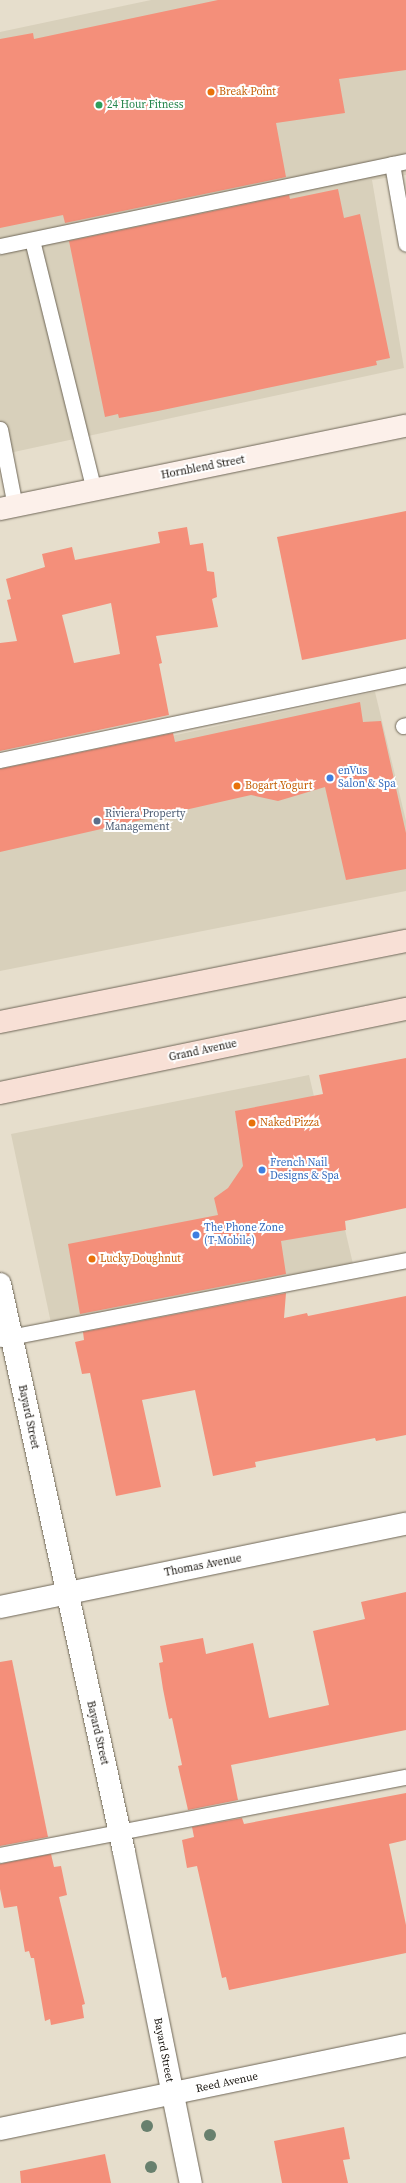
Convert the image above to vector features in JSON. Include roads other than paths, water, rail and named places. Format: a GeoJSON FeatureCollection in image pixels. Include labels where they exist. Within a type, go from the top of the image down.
{"type":"FeatureCollection","features":[{"type":"Feature","properties":{"kind":"main road"},"geometry":{"type":"LineString","coordinates":[[0,1022],[406,941]]}},
{"type":"Feature","properties":{"kind":"main road","name":"Grand Avenue"},"geometry":{"type":"LineString","coordinates":[[0,1093],[406,1009]]}},
{"type":"Feature","properties":{"kind":"street","name":"Hornblend Street"},"geometry":{"type":"LineString","coordinates":[[8,508],[406,426]]}},
{"type":"Feature","properties":{"kind":"street","name":"Bayard Street"},"geometry":{"type":"LineString","coordinates":[[0,1284],[6,1338],[66,1594],[119,1831],[191,2183]]}},
{"type":"Feature","properties":{"kind":"street","name":"Thomas Avenue"},"geometry":{"type":"LineString","coordinates":[[0,1607],[406,1524]]}},
{"type":"Feature","properties":{"kind":"street","name":"Reed Avenue"},"geometry":{"type":"LineString","coordinates":[[0,2129],[406,2045]]}},
{"type":"Feature","properties":{"kind":"lane"},"geometry":{"type":"LineString","coordinates":[[0,246],[399,162],[406,244]]}},
{"type":"Feature","properties":{"kind":"lane"},"geometry":{"type":"LineString","coordinates":[[32,240],[94,490]]}},
{"type":"Feature","properties":{"kind":"lane"},"geometry":{"type":"LineString","coordinates":[[0,429],[8,508]]}},
{"type":"Feature","properties":{"kind":"lane"},"geometry":{"type":"LineString","coordinates":[[0,760],[406,675]]}},
{"type":"Feature","properties":{"kind":"lane"},"geometry":{"type":"LineString","coordinates":[[6,1338],[406,1260]]}},
{"type":"Feature","properties":{"kind":"lane"},"geometry":{"type":"LineString","coordinates":[[0,1855],[406,1777]]}},
{"type":"Feature","properties":{"kind":"place","name":"Break Point"},"geometry":{"type":"Point","coordinates":[211,92]}},
{"type":"Feature","properties":{"kind":"place","name":"24 Hour Fitness"},"geometry":{"type":"Point","coordinates":[99,105]}},
{"type":"Feature","properties":{"kind":"place","name":"enVus Salon & Spa"},"geometry":{"type":"Point","coordinates":[330,778]}},
{"type":"Feature","properties":{"kind":"place","name":"Bogart Yogurt"},"geometry":{"type":"Point","coordinates":[237,786]}},
{"type":"Feature","properties":{"kind":"place","name":"Riviera Property Management"},"geometry":{"type":"Point","coordinates":[97,821]}},
{"type":"Feature","properties":{"kind":"place","name":"Naked Pizza"},"geometry":{"type":"Point","coordinates":[252,1123]}},
{"type":"Feature","properties":{"kind":"place","name":"French Nail Designs & Spa"},"geometry":{"type":"Point","coordinates":[262,1170]}},
{"type":"Feature","properties":{"kind":"place","name":"The Phone Zone (T-Mobile)"},"geometry":{"type":"Point","coordinates":[196,1235]}},
{"type":"Feature","properties":{"kind":"place","name":"Lucky Doughnut"},"geometry":{"type":"Point","coordinates":[92,1259]}}]}
